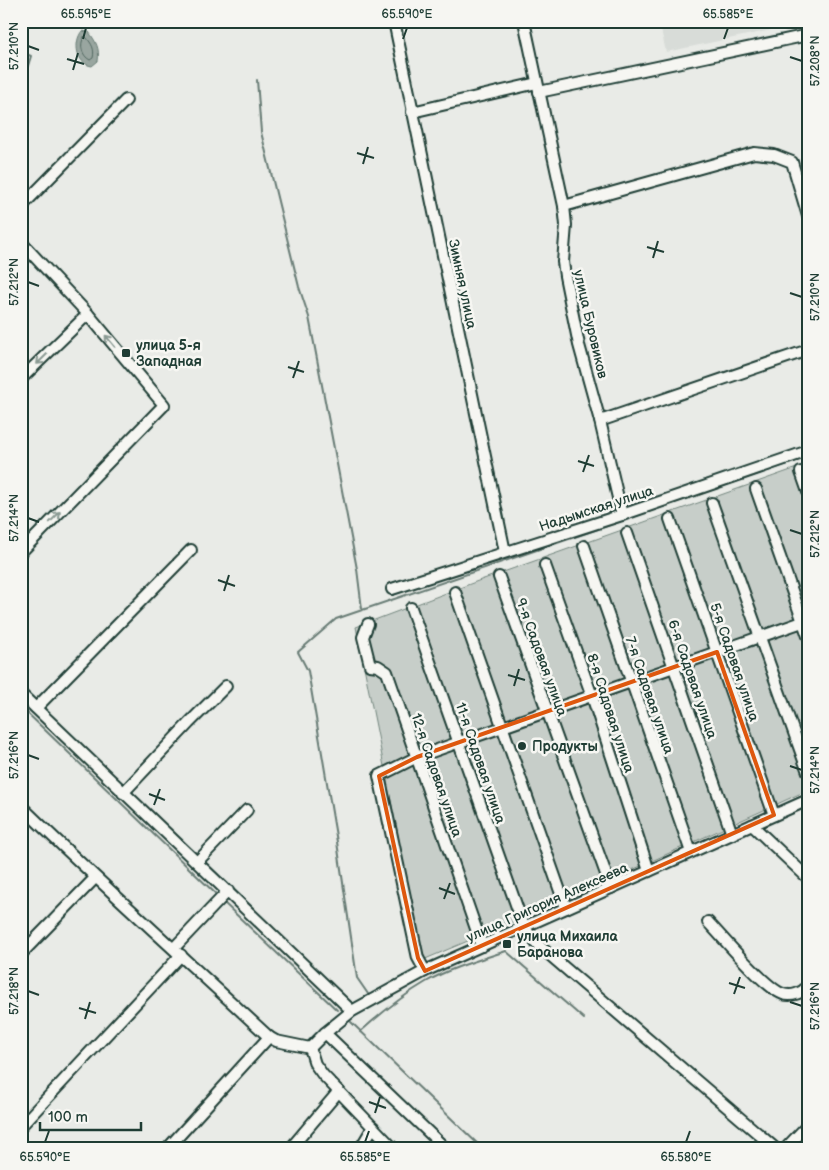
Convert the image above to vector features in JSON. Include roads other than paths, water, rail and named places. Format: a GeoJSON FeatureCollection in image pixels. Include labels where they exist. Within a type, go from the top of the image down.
{"type":"FeatureCollection","features":[{"type":"Feature","properties":{"kind":"street","name":"Зимняя улица"},"geometry":{"type":"LineString","coordinates":[[394,21],[505,552]]}},
{"type":"Feature","properties":{"kind":"street","name":"улица Буровиков"},"geometry":{"type":"LineString","coordinates":[[524,21],[564,206],[566,225],[563,262],[565,276],[579,345],[600,421],[622,515]]}},
{"type":"Feature","properties":{"kind":"street"},"geometry":{"type":"LineString","coordinates":[[412,112],[808,35]]}},
{"type":"Feature","properties":{"kind":"street"},"geometry":{"type":"LineString","coordinates":[[21,207],[126,100]]}},
{"type":"Feature","properties":{"kind":"street"},"geometry":{"type":"LineString","coordinates":[[564,206],[754,153],[774,155],[792,162],[808,216]]}},
{"type":"Feature","properties":{"kind":"street"},"geometry":{"type":"LineString","coordinates":[[21,242],[88,314],[164,405],[21,552]]}},
{"type":"Feature","properties":{"kind":"street"},"geometry":{"type":"LineString","coordinates":[[21,379],[88,314]]}},
{"type":"Feature","properties":{"kind":"street"},"geometry":{"type":"LineString","coordinates":[[600,421],[808,350]]}},
{"type":"Feature","properties":{"kind":"street","name":"Надымская улица"},"geometry":{"type":"LineString","coordinates":[[392,589],[622,515],[808,451]]}},
{"type":"Feature","properties":{"kind":"street"},"geometry":{"type":"LineString","coordinates":[[801,472],[808,492]]}},
{"type":"Feature","properties":{"kind":"street"},"geometry":{"type":"LineString","coordinates":[[756,489],[805,621],[808,636]]}},
{"type":"Feature","properties":{"kind":"street"},"geometry":{"type":"LineString","coordinates":[[712,504],[808,772]]}},
{"type":"Feature","properties":{"kind":"street","name":"5-я Садовая улица"},"geometry":{"type":"LineString","coordinates":[[670,519],[774,815]]}},
{"type":"Feature","properties":{"kind":"street","name":"6-я Садовая улица"},"geometry":{"type":"LineString","coordinates":[[626,533],[732,834]]}},
{"type":"Feature","properties":{"kind":"street","name":"7-я Садовая улица"},"geometry":{"type":"LineString","coordinates":[[584,546],[690,852]]}},
{"type":"Feature","properties":{"kind":"street"},"geometry":{"type":"LineString","coordinates":[[36,708],[191,550]]}},
{"type":"Feature","properties":{"kind":"street","name":"8-я Садовая улица"},"geometry":{"type":"LineString","coordinates":[[545,565],[592,696],[648,871]]}},
{"type":"Feature","properties":{"kind":"street","name":"9-я Садовая улица"},"geometry":{"type":"LineString","coordinates":[[498,576],[611,888]]}},
{"type":"Feature","properties":{"kind":"street"},"geometry":{"type":"LineString","coordinates":[[455,592],[566,908]]}},
{"type":"Feature","properties":{"kind":"street","name":"11-я Садовая улица"},"geometry":{"type":"LineString","coordinates":[[411,608],[524,927]]}},
{"type":"Feature","properties":{"kind":"street"},"geometry":{"type":"LineString","coordinates":[[425,971],[418,958],[379,776],[417,757],[805,621]]}},
{"type":"Feature","properties":{"kind":"street","name":"12-я Садовая улица"},"geometry":{"type":"LineString","coordinates":[[368,624],[363,637],[370,665],[378,666],[387,672],[482,946]]}},
{"type":"Feature","properties":{"kind":"street"},"geometry":{"type":"LineString","coordinates":[[123,793],[189,722],[226,686]]}},
{"type":"Feature","properties":{"kind":"street"},"geometry":{"type":"LineString","coordinates":[[21,694],[352,1011]]}},
{"type":"Feature","properties":{"kind":"street","name":"улица Григория Алексеева"},"geometry":{"type":"LineString","coordinates":[[310,1048],[352,1011],[425,971],[808,800]]}},
{"type":"Feature","properties":{"kind":"street"},"geometry":{"type":"LineString","coordinates":[[21,806],[95,878],[269,1037],[276,1041],[310,1048],[315,1064],[323,1075],[394,1149]]}},
{"type":"Feature","properties":{"kind":"street"},"geometry":{"type":"LineString","coordinates":[[197,862],[247,810]]}},
{"type":"Feature","properties":{"kind":"street"},"geometry":{"type":"LineString","coordinates":[[752,825],[808,878]]}},
{"type":"Feature","properties":{"kind":"street"},"geometry":{"type":"LineString","coordinates":[[21,954],[95,878]]}},
{"type":"Feature","properties":{"kind":"street"},"geometry":{"type":"LineString","coordinates":[[21,1126],[177,952],[228,891]]}},
{"type":"Feature","properties":{"kind":"street"},"geometry":{"type":"LineString","coordinates":[[708,922],[774,990],[790,996],[800,993],[808,986]]}},
{"type":"Feature","properties":{"kind":"street"},"geometry":{"type":"LineString","coordinates":[[524,927],[537,944],[776,1149]]}},
{"type":"Feature","properties":{"kind":"street"},"geometry":{"type":"LineString","coordinates":[[325,1033],[446,1149]]}},
{"type":"Feature","properties":{"kind":"street"},"geometry":{"type":"LineString","coordinates":[[167,1149],[269,1037]]}},
{"type":"Feature","properties":{"kind":"street"},"geometry":{"type":"LineString","coordinates":[[290,1149],[340,1091]]}},
{"type":"Feature","properties":{"kind":"street"},"geometry":{"type":"LineString","coordinates":[[785,1149],[808,1125]]}},
{"type":"Feature","properties":{"kind":"street"},"geometry":{"type":"LineString","coordinates":[[360,1149],[373,1127]]}},
{"type":"Feature","properties":{"kind":"water"},"geometry":{"type":"Polygon","coordinates":[[[82,31],[89,32],[98,49],[98,61],[92,66],[82,61],[79,57],[77,46],[82,31]]]}},
{"type":"Feature","properties":{"kind":"waterway"},"geometry":{"type":"LineString","coordinates":[[21,52],[31,56],[21,88]]}},
{"type":"Feature","properties":{"kind":"waterway"},"geometry":{"type":"LineString","coordinates":[[257,80],[261,132],[299,287],[309,317],[357,569],[362,609]]}},
{"type":"Feature","properties":{"kind":"waterway"},"geometry":{"type":"LineString","coordinates":[[368,994],[357,978],[337,842],[308,671],[298,652],[336,619],[808,457]]}},
{"type":"Feature","properties":{"kind":"waterway"},"geometry":{"type":"LineString","coordinates":[[21,707],[218,896]]}},
{"type":"Feature","properties":{"kind":"waterway"},"geometry":{"type":"LineString","coordinates":[[223,902],[337,1010]]}},
{"type":"Feature","properties":{"kind":"waterway"},"geometry":{"type":"LineString","coordinates":[[360,1032],[408,993],[435,977],[455,968],[506,951],[584,1019]]}},
{"type":"Feature","properties":{"kind":"waterway"},"geometry":{"type":"LineString","coordinates":[[351,1022],[483,1149]]}},
{"type":"Feature","properties":{"kind":"place","name":"улица 5-я Западная"},"geometry":{"type":"Point","coordinates":[126,353]}},
{"type":"Feature","properties":{"kind":"place","name":"Продукты"},"geometry":{"type":"Point","coordinates":[522,746]}},
{"type":"Feature","properties":{"kind":"place","name":"улица Михаила Баранова"},"geometry":{"type":"Point","coordinates":[507,944]}}]}
